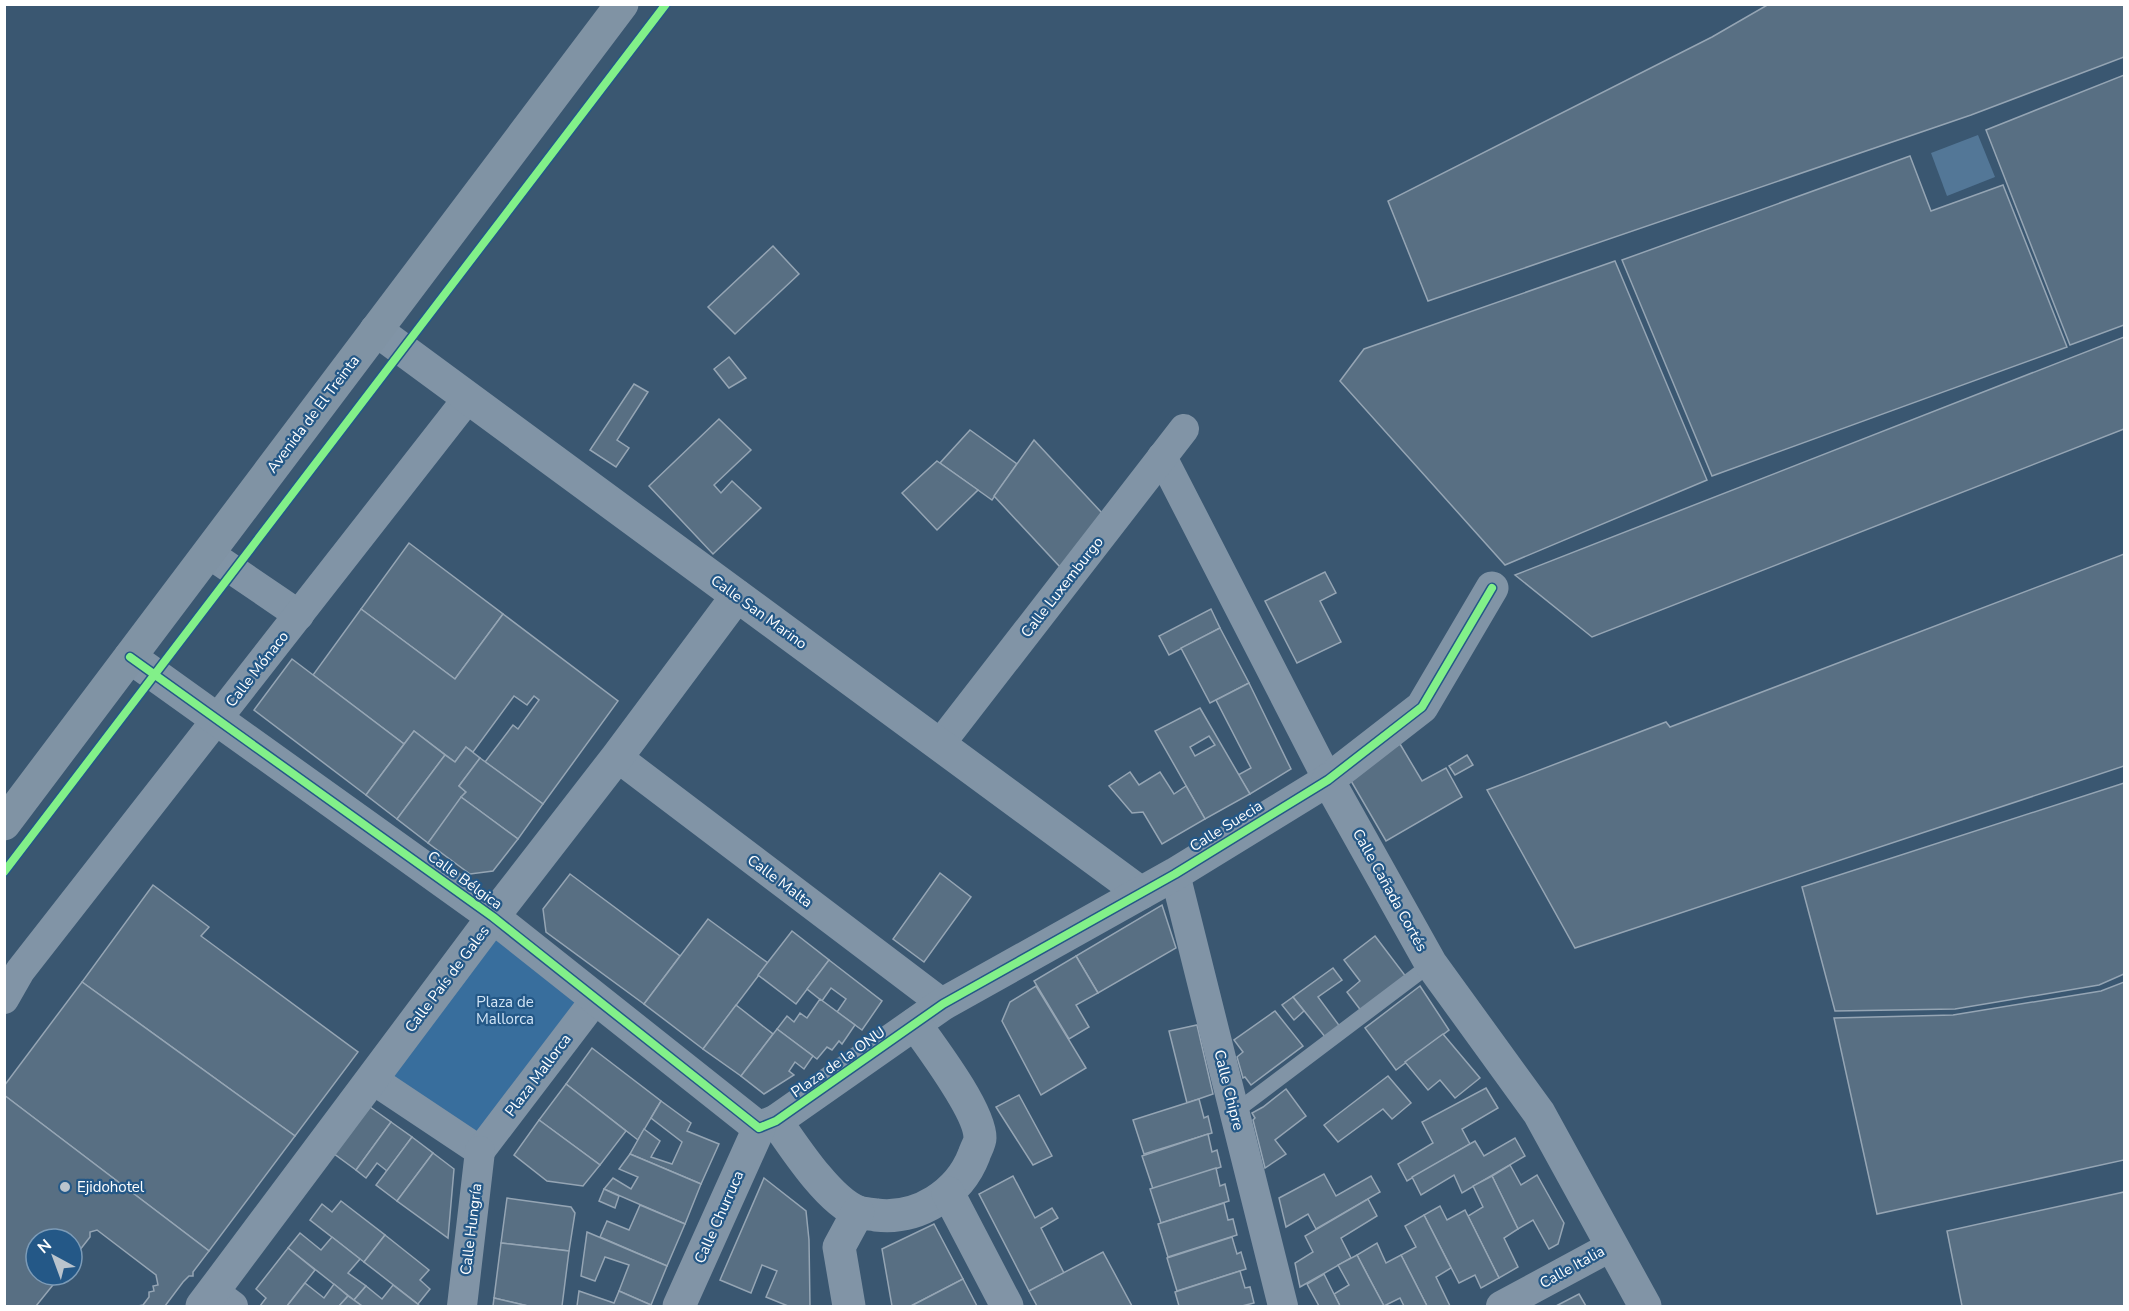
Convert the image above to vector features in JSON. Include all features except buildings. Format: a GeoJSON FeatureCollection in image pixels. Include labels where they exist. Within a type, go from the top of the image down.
{"type":"FeatureCollection","features":[{"type":"Feature","properties":{"kind":"main road","name":"Avenida de El Treinta"},"geometry":{"type":"LineString","coordinates":[[4,824],[622,4]]}},
{"type":"Feature","properties":{"kind":"street","name":"Calle San Marino"},"geometry":{"type":"LineString","coordinates":[[376,330],[1141,893]]}},
{"type":"Feature","properties":{"kind":"street","name":"Calle Mónaco"},"geometry":{"type":"LineString","coordinates":[[4,999],[27,962],[468,398]]}},
{"type":"Feature","properties":{"kind":"street","name":"Calle Luxemburgo"},"geometry":{"type":"LineString","coordinates":[[940,744],[1184,429]]}},
{"type":"Feature","properties":{"kind":"street","name":"Calle Cañada Cortés"},"geometry":{"type":"LineString","coordinates":[[1162,457],[1328,780],[1431,964],[1539,1113],[1646,1306]]}},
{"type":"Feature","properties":{"kind":"street"},"geometry":{"type":"LineString","coordinates":[[208,554],[299,615]]}},
{"type":"Feature","properties":{"kind":"street","name":"Calle Suecia"},"geometry":{"type":"LineString","coordinates":[[915,1024],[943,1004],[1175,874],[1328,780],[1422,707],[1492,588]]}},
{"type":"Feature","properties":{"kind":"street","name":"Calle País de Gales"},"geometry":{"type":"LineString","coordinates":[[216,1301],[372,1079],[737,596]]}},
{"type":"Feature","properties":{"kind":"street","name":"Calle Bélgica"},"geometry":{"type":"LineString","coordinates":[[130,657],[493,917],[596,1000],[767,1125]]}},
{"type":"Feature","properties":{"kind":"street","name":"Calle Malta"},"geometry":{"type":"LineString","coordinates":[[617,757],[943,1004]]}},
{"type":"Feature","properties":{"kind":"street","name":"Calle Chipre"},"geometry":{"type":"LineString","coordinates":[[1175,874],[1283,1306]]}},
{"type":"Feature","properties":{"kind":"street","name":"Plaza Mallorca"},"geometry":{"type":"LineString","coordinates":[[480,1151],[596,1000]]}},
{"type":"Feature","properties":{"kind":"street"},"geometry":{"type":"LineString","coordinates":[[767,1125],[800,1154],[835,1197],[858,1212],[890,1216],[921,1209],[948,1193],[969,1168],[980,1139],[971,1107],[915,1024]]}},
{"type":"Feature","properties":{"kind":"street","name":"Plaza de la ONU"},"geometry":{"type":"LineString","coordinates":[[767,1125],[915,1024]]}},
{"type":"Feature","properties":{"kind":"street"},"geometry":{"type":"LineString","coordinates":[[372,1079],[480,1151]]}},
{"type":"Feature","properties":{"kind":"street","name":"Calle Churruca"},"geometry":{"type":"LineString","coordinates":[[679,1306],[767,1125]]}},
{"type":"Feature","properties":{"kind":"street","name":"Calle Hungría"},"geometry":{"type":"LineString","coordinates":[[462,1306],[480,1151]]}},
{"type":"Feature","properties":{"kind":"street"},"geometry":{"type":"LineString","coordinates":[[948,1193],[1007,1306]]}},
{"type":"Feature","properties":{"kind":"street"},"geometry":{"type":"LineString","coordinates":[[849,1306],[839,1247],[858,1212]]}},
{"type":"Feature","properties":{"kind":"street","name":"Calle Italia"},"geometry":{"type":"LineString","coordinates":[[1501,1306],[1612,1246]]}},
{"type":"Feature","properties":{"kind":"lane"},"geometry":{"type":"LineString","coordinates":[[1234,1112],[1431,964]]}},
{"type":"Feature","properties":{"kind":"green space","name":"Plaza de Mallorca"},"geometry":{"type":"Polygon","coordinates":[[[493,917],[595,1000],[480,1151],[372,1079],[493,917]]]}},
{"type":"Feature","properties":{"kind":"shaded area"},"geometry":{"type":"Polygon","coordinates":[[[1978,135],[1995,177],[1947,196],[1931,153],[1978,135]]]}},
{"type":"Feature","properties":{"kind":"cycle path"},"geometry":{"type":"LineString","coordinates":[[4,872],[666,4]]}},
{"type":"Feature","properties":{"kind":"cycle path"},"geometry":{"type":"LineString","coordinates":[[130,657],[493,917],[759,1128],[776,1121],[943,1004],[1175,874],[1328,780],[1422,707],[1492,588]]}},
{"type":"Feature","properties":{"kind":"place","name":"Ejidohotel"},"geometry":{"type":"Point","coordinates":[65,1187]}}]}
